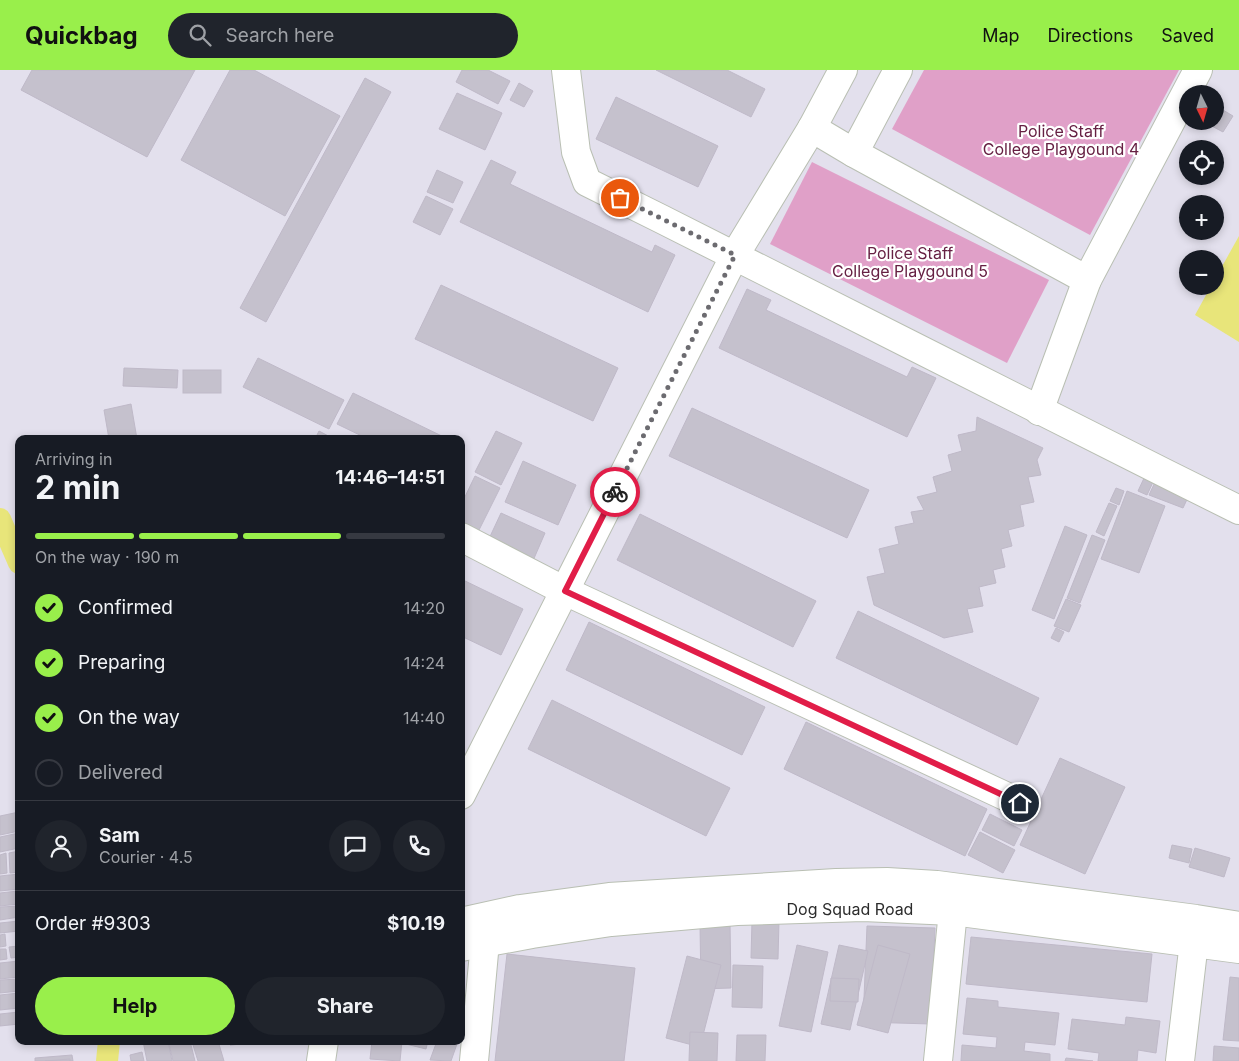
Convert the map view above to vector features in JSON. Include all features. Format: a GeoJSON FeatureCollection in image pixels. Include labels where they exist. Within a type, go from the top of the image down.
{"type":"FeatureCollection","features":[{"type":"Feature","properties":{"kind":"street"},"geometry":{"type":"LineString","coordinates":[[566,70],[576,152],[587,182],[1239,510]]}},
{"type":"Feature","properties":{"kind":"street"},"geometry":{"type":"LineString","coordinates":[[465,788],[735,255],[812,128],[843,70]]}},
{"type":"Feature","properties":{"kind":"street"},"geometry":{"type":"LineString","coordinates":[[854,153],[898,70]]}},
{"type":"Feature","properties":{"kind":"street"},"geometry":{"type":"LineString","coordinates":[[1039,411],[1087,280],[1198,70]]}},
{"type":"Feature","properties":{"kind":"street"},"geometry":{"type":"LineString","coordinates":[[812,128],[854,153],[1087,280]]}},
{"type":"Feature","properties":{"kind":"street"},"geometry":{"type":"LineString","coordinates":[[465,540],[565,591],[1020,803]]}},
{"type":"Feature","properties":{"kind":"street"},"geometry":{"type":"LineString","coordinates":[[465,921],[520,909],[609,897],[836,883],[886,882],[936,885],[1239,926]]}},
{"type":"Feature","properties":{"kind":"street","name":"Dog Squad Road"},"geometry":{"type":"LineString","coordinates":[[473,944],[611,922],[737,911],[863,907],[953,911],[1239,949]]}},
{"type":"Feature","properties":{"kind":"street"},"geometry":{"type":"LineString","coordinates":[[938,1061],[953,911]]}},
{"type":"Feature","properties":{"kind":"street"},"geometry":{"type":"LineString","coordinates":[[1180,1061],[1194,942]]}},
{"type":"Feature","properties":{"kind":"street"},"geometry":{"type":"LineString","coordinates":[[473,944],[474,1061]]}},
{"type":"Feature","properties":{"kind":"street"},"geometry":{"type":"LineString","coordinates":[[321,1061],[323,1045]]}},
{"type":"Feature","properties":{"kind":"green space","name":"Police Staff College Playgound 4"},"geometry":{"type":"Polygon","coordinates":[[[924,70],[1179,70],[1090,235],[892,129],[924,70]]]}},
{"type":"Feature","properties":{"kind":"green space","name":"Police Staff College Playgound 5"},"geometry":{"type":"Polygon","coordinates":[[[812,162],[1049,280],[1007,363],[770,244],[812,162]]]}},
{"type":"Feature","properties":{"kind":"shaded area"},"geometry":{"type":"Polygon","coordinates":[[[1239,236],[1239,342],[1195,315],[1206,295],[1224,295],[1224,263],[1239,236]]]}},
{"type":"Feature","properties":{"kind":"building"},"geometry":{"type":"Polygon","coordinates":[[[32,70],[195,70],[147,157],[21,90],[32,70]]]}},
{"type":"Feature","properties":{"kind":"building"},"geometry":{"type":"Polygon","coordinates":[[[230,70],[254,70],[340,116],[285,216],[181,160],[230,70]]]}},
{"type":"Feature","properties":{"kind":"building"},"geometry":{"type":"Polygon","coordinates":[[[462,70],[488,70],[510,81],[498,104],[456,82],[462,70]]]}},
{"type":"Feature","properties":{"kind":"building"},"geometry":{"type":"Polygon","coordinates":[[[656,70],[727,70],[765,89],[751,117],[656,70]]]}},
{"type":"Feature","properties":{"kind":"building"},"geometry":{"type":"Polygon","coordinates":[[[365,78],[391,92],[266,322],[240,308],[365,78]]]}},
{"type":"Feature","properties":{"kind":"building"},"geometry":{"type":"Polygon","coordinates":[[[519,83],[533,91],[524,107],[510,100],[519,83]]]}},
{"type":"Feature","properties":{"kind":"building"},"geometry":{"type":"Polygon","coordinates":[[[457,93],[502,113],[485,150],[439,129],[457,93]]]}},
{"type":"Feature","properties":{"kind":"building"},"geometry":{"type":"Polygon","coordinates":[[[616,97],[718,146],[698,187],[596,139],[616,97]]]}},
{"type":"Feature","properties":{"kind":"building"},"geometry":{"type":"Polygon","coordinates":[[[1224,111],[1233,116],[1223,132],[1219,130],[1224,130],[1224,111]]]}},
{"type":"Feature","properties":{"kind":"building"},"geometry":{"type":"Polygon","coordinates":[[[491,160],[516,172],[510,184],[652,252],[655,245],[675,255],[648,312],[460,222],[491,160]]]}},
{"type":"Feature","properties":{"kind":"building"},"geometry":{"type":"Polygon","coordinates":[[[437,170],[463,182],[453,203],[427,192],[437,170]]]}},
{"type":"Feature","properties":{"kind":"building"},"geometry":{"type":"Polygon","coordinates":[[[426,196],[453,209],[440,235],[413,222],[426,196]]]}},
{"type":"Feature","properties":{"kind":"building"},"geometry":{"type":"Polygon","coordinates":[[[441,285],[618,368],[593,421],[415,339],[441,285]]]}},
{"type":"Feature","properties":{"kind":"building"},"geometry":{"type":"Polygon","coordinates":[[[747,289],[771,300],[766,310],[907,377],[912,367],[936,378],[907,437],[719,348],[747,289]]]}},
{"type":"Feature","properties":{"kind":"building"},"geometry":{"type":"Polygon","coordinates":[[[258,358],[344,400],[329,429],[243,387],[258,358]]]}},
{"type":"Feature","properties":{"kind":"building"},"geometry":{"type":"Polygon","coordinates":[[[124,368],[178,370],[177,388],[123,386],[124,368]]]}},
{"type":"Feature","properties":{"kind":"building"},"geometry":{"type":"Polygon","coordinates":[[[183,370],[221,370],[221,393],[183,393],[183,370]]]}},
{"type":"Feature","properties":{"kind":"building"},"geometry":{"type":"Polygon","coordinates":[[[353,393],[440,435],[360,435],[337,424],[353,393]]]}},
{"type":"Feature","properties":{"kind":"building"},"geometry":{"type":"Polygon","coordinates":[[[131,404],[136,435],[108,435],[104,410],[131,404]]]}},
{"type":"Feature","properties":{"kind":"building"},"geometry":{"type":"Polygon","coordinates":[[[692,408],[869,490],[847,538],[669,456],[692,408]]]}},
{"type":"Feature","properties":{"kind":"building"},"geometry":{"type":"Polygon","coordinates":[[[977,417],[1043,448],[1037,460],[1041,475],[1028,477],[1034,502],[1020,505],[1024,526],[1008,530],[1012,546],[1001,549],[1005,567],[993,570],[996,583],[979,587],[983,606],[967,609],[973,632],[944,638],[874,605],[867,577],[885,573],[879,549],[899,544],[895,527],[914,523],[911,512],[924,510],[917,497],[937,492],[933,477],[952,471],[948,455],[962,451],[958,435],[976,431],[977,417]]]}},
{"type":"Feature","properties":{"kind":"building"},"geometry":{"type":"Polygon","coordinates":[[[319,431],[326,435],[317,435],[319,431]]]}},
{"type":"Feature","properties":{"kind":"building"},"geometry":{"type":"Polygon","coordinates":[[[496,431],[522,443],[501,485],[475,472],[496,431]]]}},
{"type":"Feature","properties":{"kind":"building"},"geometry":{"type":"Polygon","coordinates":[[[523,461],[576,485],[558,525],[505,502],[523,461]]]}},
{"type":"Feature","properties":{"kind":"building"},"geometry":{"type":"Polygon","coordinates":[[[475,476],[500,488],[478,532],[465,526],[465,497],[475,476]]]}},
{"type":"Feature","properties":{"kind":"building"},"geometry":{"type":"Polygon","coordinates":[[[1145,476],[1154,480],[1147,495],[1138,491],[1145,476]]]}},
{"type":"Feature","properties":{"kind":"building"},"geometry":{"type":"Polygon","coordinates":[[[1156,480],[1190,493],[1183,508],[1149,495],[1156,480]]]}},
{"type":"Feature","properties":{"kind":"building"},"geometry":{"type":"Polygon","coordinates":[[[1116,488],[1124,491],[1119,505],[1110,501],[1116,488]]]}},
{"type":"Feature","properties":{"kind":"building"},"geometry":{"type":"Polygon","coordinates":[[[1127,491],[1165,506],[1139,573],[1101,559],[1127,491]]]}},
{"type":"Feature","properties":{"kind":"building"},"geometry":{"type":"Polygon","coordinates":[[[1109,503],[1117,506],[1104,536],[1096,532],[1109,503]]]}},
{"type":"Feature","properties":{"kind":"building"},"geometry":{"type":"Polygon","coordinates":[[[501,513],[545,533],[532,563],[487,543],[501,513]]]}},
{"type":"Feature","properties":{"kind":"building"},"geometry":{"type":"Polygon","coordinates":[[[640,514],[816,601],[793,647],[617,560],[640,514]]]}},
{"type":"Feature","properties":{"kind":"building"},"geometry":{"type":"Polygon","coordinates":[[[1065,526],[1087,535],[1054,619],[1032,610],[1065,526]]]}},
{"type":"Feature","properties":{"kind":"building"},"geometry":{"type":"Polygon","coordinates":[[[1092,535],[1105,540],[1080,603],[1067,598],[1092,535]]]}},
{"type":"Feature","properties":{"kind":"building"},"geometry":{"type":"Polygon","coordinates":[[[465,581],[523,609],[501,655],[465,638],[465,581]]]}},
{"type":"Feature","properties":{"kind":"building"},"geometry":{"type":"Polygon","coordinates":[[[1066,599],[1081,605],[1069,632],[1054,626],[1066,599]]]}},
{"type":"Feature","properties":{"kind":"building"},"geometry":{"type":"Polygon","coordinates":[[[858,611],[1039,698],[1017,745],[836,658],[858,611]]]}},
{"type":"Feature","properties":{"kind":"building"},"geometry":{"type":"Polygon","coordinates":[[[589,622],[765,707],[742,755],[566,670],[589,622]]]}},
{"type":"Feature","properties":{"kind":"building"},"geometry":{"type":"Polygon","coordinates":[[[1056,628],[1064,632],[1059,642],[1051,638],[1056,628]]]}},
{"type":"Feature","properties":{"kind":"building"},"geometry":{"type":"Polygon","coordinates":[[[552,700],[730,788],[706,836],[528,749],[552,700]]]}},
{"type":"Feature","properties":{"kind":"building"},"geometry":{"type":"Polygon","coordinates":[[[806,722],[987,809],[965,856],[784,769],[806,722]]]}},
{"type":"Feature","properties":{"kind":"building"},"geometry":{"type":"Polygon","coordinates":[[[1060,758],[1125,787],[1085,874],[1020,845],[1060,758]]]}},
{"type":"Feature","properties":{"kind":"building"},"geometry":{"type":"Polygon","coordinates":[[[15,813],[15,832],[0,835],[0,816],[15,813]]]}},
{"type":"Feature","properties":{"kind":"building"},"geometry":{"type":"Polygon","coordinates":[[[990,814],[1022,830],[1014,846],[982,830],[990,814]]]}},
{"type":"Feature","properties":{"kind":"building"},"geometry":{"type":"Polygon","coordinates":[[[980,832],[1015,850],[1003,873],[968,855],[980,832]]]}},
{"type":"Feature","properties":{"kind":"building"},"geometry":{"type":"Polygon","coordinates":[[[15,834],[15,849],[0,852],[0,837],[15,834]]]}},
{"type":"Feature","properties":{"kind":"building"},"geometry":{"type":"Polygon","coordinates":[[[1172,845],[1192,849],[1189,863],[1169,858],[1172,845]]]}},
{"type":"Feature","properties":{"kind":"building"},"geometry":{"type":"Polygon","coordinates":[[[1195,848],[1230,858],[1224,877],[1189,867],[1195,848]]]}},
{"type":"Feature","properties":{"kind":"building"},"geometry":{"type":"Polygon","coordinates":[[[15,852],[15,872],[10,873],[9,853],[15,852]]]}},
{"type":"Feature","properties":{"kind":"building"},"geometry":{"type":"Polygon","coordinates":[[[6,853],[7,873],[0,874],[0,855],[6,853]]]}},
{"type":"Feature","properties":{"kind":"building"},"geometry":{"type":"Polygon","coordinates":[[[15,874],[15,889],[0,891],[0,876],[15,874]]]}},
{"type":"Feature","properties":{"kind":"building"},"geometry":{"type":"Polygon","coordinates":[[[15,891],[15,904],[0,906],[0,893],[15,891]]]}},
{"type":"Feature","properties":{"kind":"building"},"geometry":{"type":"Polygon","coordinates":[[[15,906],[15,918],[0,920],[0,907],[15,906]]]}},
{"type":"Feature","properties":{"kind":"building"},"geometry":{"type":"Polygon","coordinates":[[[15,921],[15,931],[0,933],[0,923],[15,921]]]}},
{"type":"Feature","properties":{"kind":"building"},"geometry":{"type":"Polygon","coordinates":[[[752,921],[779,921],[778,959],[751,958],[752,921]]]}},
{"type":"Feature","properties":{"kind":"building"},"geometry":{"type":"Polygon","coordinates":[[[730,923],[731,988],[701,989],[700,924],[730,923]]]}},
{"type":"Feature","properties":{"kind":"building"},"geometry":{"type":"Polygon","coordinates":[[[867,926],[935,928],[931,1024],[863,1022],[867,926]]]}},
{"type":"Feature","properties":{"kind":"building"},"geometry":{"type":"Polygon","coordinates":[[[5,934],[6,946],[0,947],[0,935],[5,934]]]}},
{"type":"Feature","properties":{"kind":"building"},"geometry":{"type":"Polygon","coordinates":[[[971,937],[1152,954],[1147,1002],[966,984],[971,937]]]}},
{"type":"Feature","properties":{"kind":"building"},"geometry":{"type":"Polygon","coordinates":[[[797,945],[828,952],[811,1032],[779,1026],[797,945]]]}},
{"type":"Feature","properties":{"kind":"building"},"geometry":{"type":"Polygon","coordinates":[[[839,945],[868,951],[850,1030],[821,1024],[839,945]]]}},
{"type":"Feature","properties":{"kind":"building"},"geometry":{"type":"Polygon","coordinates":[[[878,945],[910,954],[888,1033],[857,1025],[878,945]]]}},
{"type":"Feature","properties":{"kind":"building"},"geometry":{"type":"Polygon","coordinates":[[[15,946],[15,958],[11,958],[9,947],[15,946]]]}},
{"type":"Feature","properties":{"kind":"building"},"geometry":{"type":"Polygon","coordinates":[[[0,949],[6,949],[7,959],[0,960],[0,949]]]}},
{"type":"Feature","properties":{"kind":"building"},"geometry":{"type":"Polygon","coordinates":[[[507,954],[635,968],[624,1061],[495,1061],[507,954]]]}},
{"type":"Feature","properties":{"kind":"building"},"geometry":{"type":"Polygon","coordinates":[[[687,956],[721,965],[700,1047],[666,1038],[687,956]]]}},
{"type":"Feature","properties":{"kind":"building"},"geometry":{"type":"Polygon","coordinates":[[[15,961],[15,977],[0,979],[0,963],[15,961]]]}},
{"type":"Feature","properties":{"kind":"building"},"geometry":{"type":"Polygon","coordinates":[[[733,965],[763,966],[762,1008],[732,1007],[733,965]]]}},
{"type":"Feature","properties":{"kind":"building"},"geometry":{"type":"Polygon","coordinates":[[[1230,977],[1239,978],[1239,1041],[1223,1040],[1230,977]]]}},
{"type":"Feature","properties":{"kind":"building"},"geometry":{"type":"Polygon","coordinates":[[[831,978],[859,979],[858,1002],[830,1001],[831,978]]]}},
{"type":"Feature","properties":{"kind":"building"},"geometry":{"type":"Polygon","coordinates":[[[15,979],[15,991],[0,993],[0,980],[15,979]]]}},
{"type":"Feature","properties":{"kind":"building"},"geometry":{"type":"Polygon","coordinates":[[[15,993],[15,1008],[0,1010],[0,995],[15,993]]]}},
{"type":"Feature","properties":{"kind":"building"},"geometry":{"type":"Polygon","coordinates":[[[465,996],[475,1000],[465,1025],[465,996]]]}},
{"type":"Feature","properties":{"kind":"building"},"geometry":{"type":"Polygon","coordinates":[[[967,998],[998,1001],[998,1007],[1059,1013],[1055,1045],[1025,1042],[1024,1051],[1050,1054],[1050,1061],[961,1061],[962,1045],[996,1048],[997,1037],[963,1034],[967,998]]]}},
{"type":"Feature","properties":{"kind":"building"},"geometry":{"type":"Polygon","coordinates":[[[15,1012],[15,1024],[0,1026],[0,1014],[15,1012]]]}},
{"type":"Feature","properties":{"kind":"building"},"geometry":{"type":"Polygon","coordinates":[[[1126,1017],[1160,1021],[1156,1053],[1138,1050],[1137,1061],[1098,1061],[1099,1053],[1068,1049],[1072,1019],[1125,1025],[1126,1017]]]}},
{"type":"Feature","properties":{"kind":"building"},"geometry":{"type":"Polygon","coordinates":[[[690,1032],[718,1033],[717,1061],[689,1061],[690,1032]]]}},
{"type":"Feature","properties":{"kind":"building"},"geometry":{"type":"Polygon","coordinates":[[[737,1035],[766,1035],[765,1061],[736,1061],[737,1035]]]}},
{"type":"Feature","properties":{"kind":"building"},"geometry":{"type":"Polygon","coordinates":[[[144,1045],[169,1045],[172,1061],[147,1061],[144,1045]]]}},
{"type":"Feature","properties":{"kind":"building"},"geometry":{"type":"Polygon","coordinates":[[[169,1045],[191,1045],[195,1061],[173,1061],[169,1045]]]}},
{"type":"Feature","properties":{"kind":"building"},"geometry":{"type":"Polygon","coordinates":[[[193,1045],[219,1045],[224,1061],[198,1061],[193,1045]]]}},
{"type":"Feature","properties":{"kind":"building"},"geometry":{"type":"Polygon","coordinates":[[[372,1045],[402,1045],[400,1061],[370,1059],[372,1045]]]}},
{"type":"Feature","properties":{"kind":"building"},"geometry":{"type":"Polygon","coordinates":[[[410,1045],[427,1045],[426,1049],[410,1045]]]}},
{"type":"Feature","properties":{"kind":"building"},"geometry":{"type":"Polygon","coordinates":[[[436,1045],[457,1045],[451,1061],[430,1060],[436,1045]]]}},
{"type":"Feature","properties":{"kind":"building"},"geometry":{"type":"Polygon","coordinates":[[[1214,1046],[1239,1048],[1239,1061],[1213,1061],[1214,1046]]]}},
{"type":"Feature","properties":{"kind":"building"},"geometry":{"type":"Polygon","coordinates":[[[142,1052],[144,1061],[131,1061],[130,1055],[142,1052]]]}},
{"type":"Feature","properties":{"kind":"building"},"geometry":{"type":"Polygon","coordinates":[[[72,1055],[73,1061],[35,1061],[35,1058],[72,1055]]]}},
{"type":"Feature","properties":{"kind":"building"},"geometry":{"type":"Polygon","coordinates":[[[1066,1058],[1093,1061],[1065,1061],[1066,1058]]]}},
{"type":"Feature","properties":{"kind":"building"},"geometry":{"type":"Polygon","coordinates":[[[70,1059],[70,1061],[45,1061],[70,1059]]]}},
{"type":"Feature","properties":{"kind":"waterway"},"geometry":{"type":"LineString","coordinates":[[0,519],[15,554]]}},
{"type":"Feature","properties":{"kind":"waterway"},"geometry":{"type":"LineString","coordinates":[[107,1061],[109,1045]]}},
{"type":"Feature","properties":{"kind":"way so far"},"geometry":{"type":"LineString","coordinates":[[615,492],[735,255],[620,198]]}},
{"type":"Feature","properties":{"kind":"route"},"geometry":{"type":"LineString","coordinates":[[615,492],[565,591],[1020,803]]}}]}
